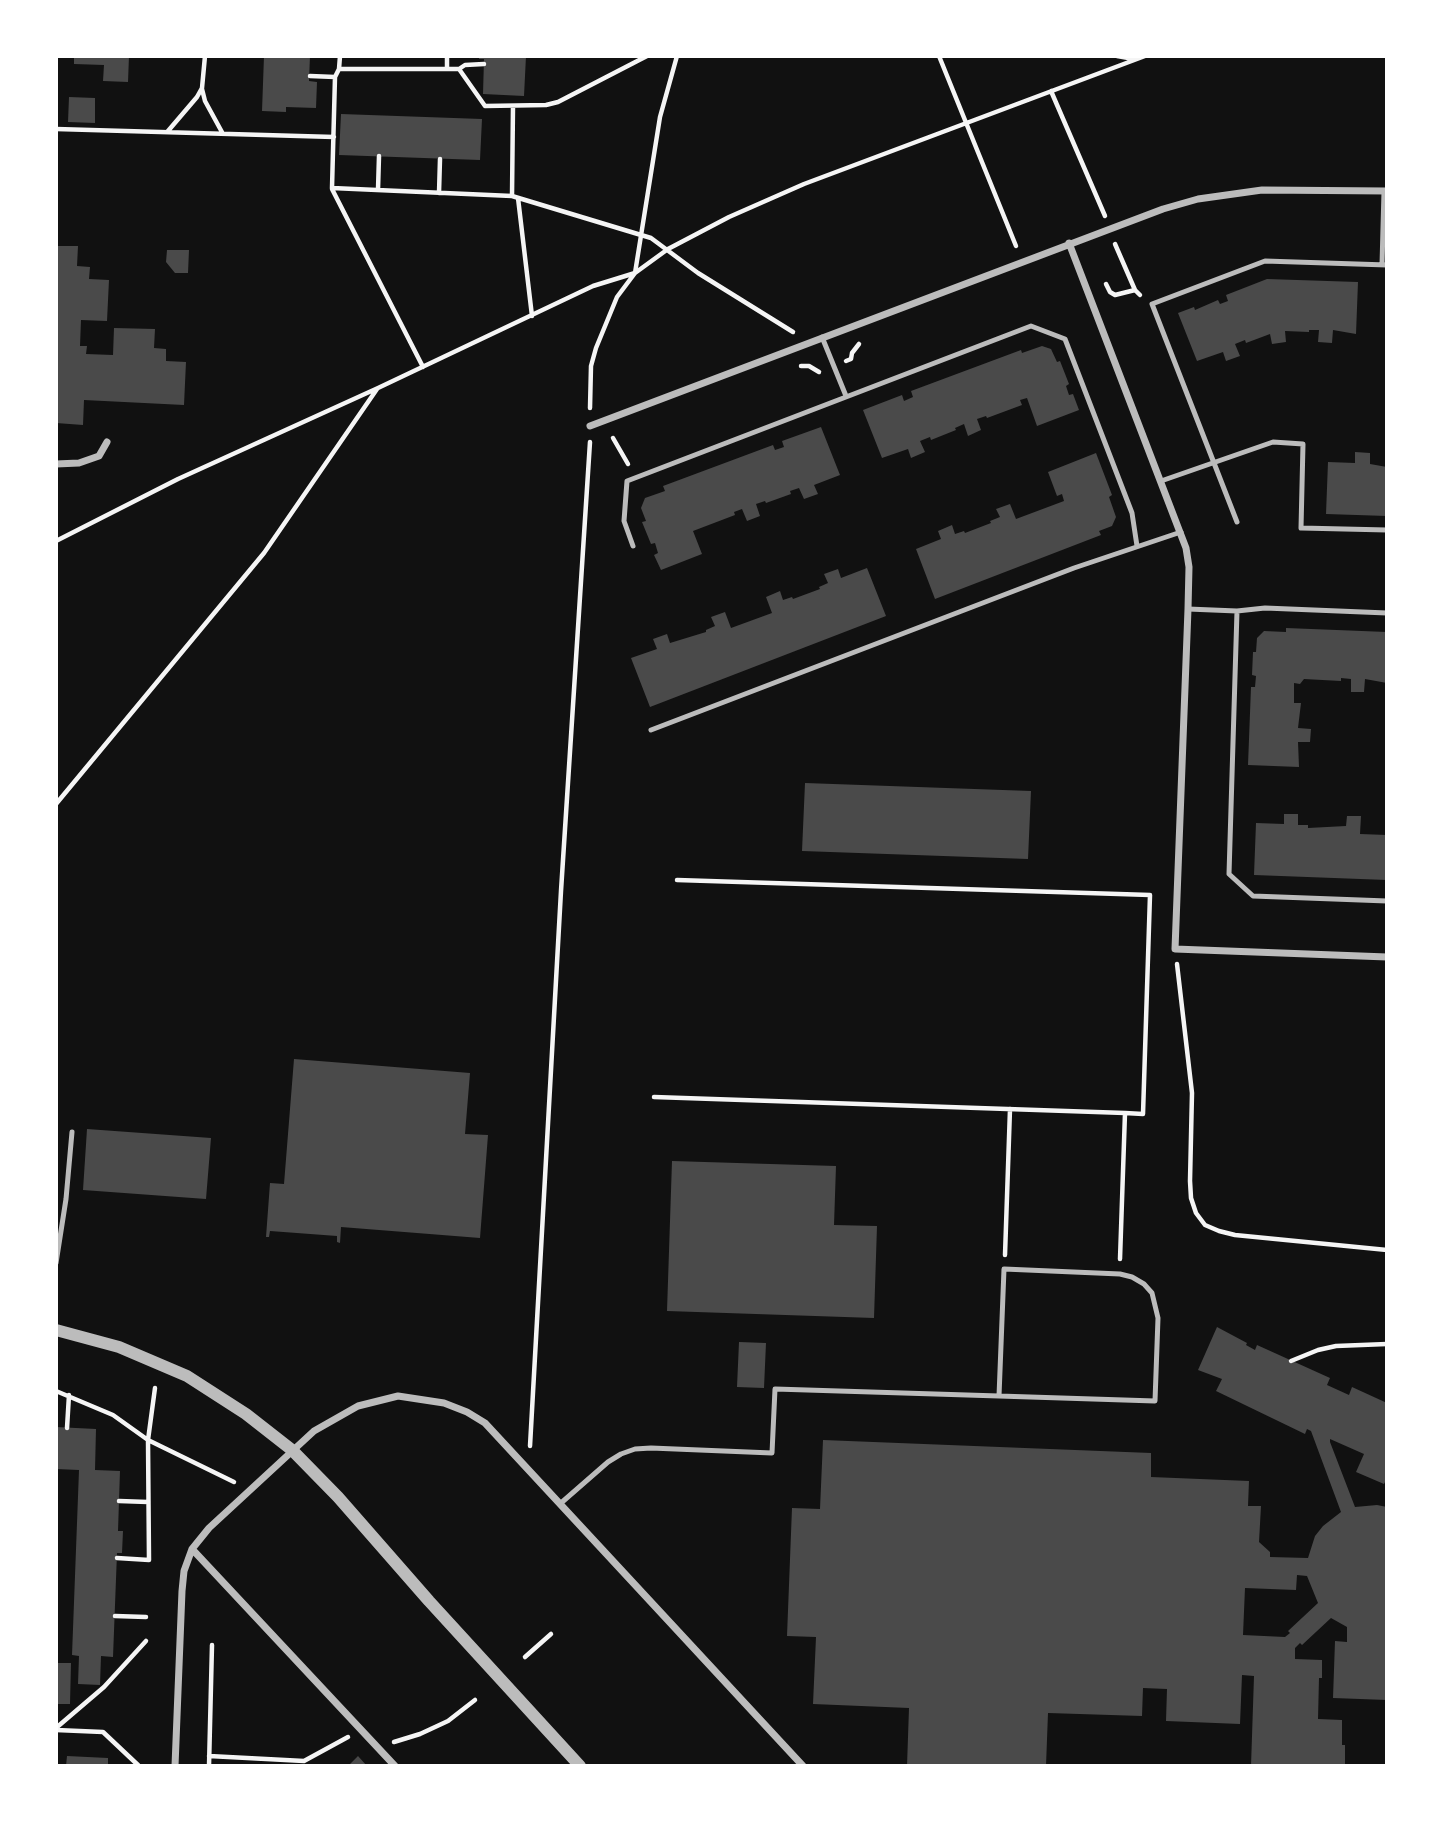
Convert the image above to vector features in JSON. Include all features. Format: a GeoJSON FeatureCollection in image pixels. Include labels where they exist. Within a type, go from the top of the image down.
{"type":"FeatureCollection","features":[{"type":"Feature","properties":{"kind":"street"},"geometry":{"type":"LineString","coordinates":[[590,426],[1163,209],[1234,192],[1299,189],[1386,191]]}},
{"type":"Feature","properties":{"kind":"street"},"geometry":{"type":"LineString","coordinates":[[1069,243],[1181,532],[1189,567],[1175,950],[1387,957]]}},
{"type":"Feature","properties":{"kind":"street"},"geometry":{"type":"LineString","coordinates":[[56,464],[79,463],[99,456],[107,442]]}},
{"type":"Feature","properties":{"kind":"street"},"geometry":{"type":"LineString","coordinates":[[56,1330],[118,1347],[187,1376],[246,1414],[292,1450],[338,1497],[580,1766]]}},
{"type":"Feature","properties":{"kind":"street"},"geometry":{"type":"LineString","coordinates":[[176,1766],[182,1591],[184,1571],[192,1549],[209,1528],[314,1431],[358,1405],[398,1396],[444,1403],[485,1423],[803,1766]]}},
{"type":"Feature","properties":{"kind":"street"},"geometry":{"type":"LineString","coordinates":[[192,1549],[395,1766]]}},
{"type":"Feature","properties":{"kind":"lane"},"geometry":{"type":"LineString","coordinates":[[1237,523],[1152,304],[1265,261],[1385,265],[1386,191]]}},
{"type":"Feature","properties":{"kind":"lane"},"geometry":{"type":"LineString","coordinates":[[634,546],[624,521],[627,481],[1031,326],[1065,339],[1132,513],[1137,546]]}},
{"type":"Feature","properties":{"kind":"lane"},"geometry":{"type":"LineString","coordinates":[[822,337],[846,396]]}},
{"type":"Feature","properties":{"kind":"lane"},"geometry":{"type":"LineString","coordinates":[[1161,481],[1273,442],[1303,444],[1301,527],[1387,530]]}},
{"type":"Feature","properties":{"kind":"lane"},"geometry":{"type":"LineString","coordinates":[[651,730],[1062,572],[1181,532]]}},
{"type":"Feature","properties":{"kind":"lane"},"geometry":{"type":"LineString","coordinates":[[1188,609],[1237,611],[1265,608],[1387,613]]}},
{"type":"Feature","properties":{"kind":"lane"},"geometry":{"type":"LineString","coordinates":[[1237,611],[1229,874],[1253,896],[1387,901]]}},
{"type":"Feature","properties":{"kind":"lane"},"geometry":{"type":"LineString","coordinates":[[56,1263],[66,1199],[72,1132]]}},
{"type":"Feature","properties":{"kind":"lane"},"geometry":{"type":"LineString","coordinates":[[561,1503],[608,1462],[635,1449],[772,1453],[775,1389],[1155,1401],[1158,1318],[1152,1293],[1144,1284],[1120,1274],[1004,1269],[999,1396]]}},
{"type":"Feature","properties":{"kind":"path"},"geometry":{"type":"LineString","coordinates":[[205,56],[202,88],[205,101],[223,134]]}},
{"type":"Feature","properties":{"kind":"path"},"geometry":{"type":"LineString","coordinates":[[340,56],[335,77],[332,188],[423,367]]}},
{"type":"Feature","properties":{"kind":"path"},"geometry":{"type":"LineString","coordinates":[[447,56],[447,68]]}},
{"type":"Feature","properties":{"kind":"path"},"geometry":{"type":"LineString","coordinates":[[459,69],[485,106],[546,105],[558,102],[647,56]]}},
{"type":"Feature","properties":{"kind":"path"},"geometry":{"type":"LineString","coordinates":[[635,273],[660,117],[677,56]]}},
{"type":"Feature","properties":{"kind":"path"},"geometry":{"type":"LineString","coordinates":[[939,56],[1021,261]]}},
{"type":"Feature","properties":{"kind":"path"},"geometry":{"type":"LineString","coordinates":[[1117,56],[1135,60]]}},
{"type":"Feature","properties":{"kind":"path"},"geometry":{"type":"LineString","coordinates":[[528,1467],[560,905],[590,446],[590,384],[596,348],[617,297],[635,273],[668,249],[765,200],[1145,56]]}},
{"type":"Feature","properties":{"kind":"path"},"geometry":{"type":"LineString","coordinates":[[339,69],[459,69],[465,65],[484,64]]}},
{"type":"Feature","properties":{"kind":"path"},"geometry":{"type":"LineString","coordinates":[[310,76],[335,77]]}},
{"type":"Feature","properties":{"kind":"path"},"geometry":{"type":"LineString","coordinates":[[167,131],[188,110],[202,88]]}},
{"type":"Feature","properties":{"kind":"path"},"geometry":{"type":"LineString","coordinates":[[1051,91],[1135,290],[1152,304]]}},
{"type":"Feature","properties":{"kind":"path"},"geometry":{"type":"LineString","coordinates":[[512,196],[513,106]]}},
{"type":"Feature","properties":{"kind":"path"},"geometry":{"type":"LineString","coordinates":[[56,129],[334,137]]}},
{"type":"Feature","properties":{"kind":"path"},"geometry":{"type":"LineString","coordinates":[[378,190],[379,156]]}},
{"type":"Feature","properties":{"kind":"path"},"geometry":{"type":"LineString","coordinates":[[439,193],[440,159]]}},
{"type":"Feature","properties":{"kind":"path"},"geometry":{"type":"LineString","coordinates":[[332,188],[512,196],[651,238],[698,273],[808,342]]}},
{"type":"Feature","properties":{"kind":"path"},"geometry":{"type":"LineString","coordinates":[[518,198],[533,316]]}},
{"type":"Feature","properties":{"kind":"path"},"geometry":{"type":"LineString","coordinates":[[56,541],[178,479],[593,286],[635,273]]}},
{"type":"Feature","properties":{"kind":"path"},"geometry":{"type":"LineString","coordinates":[[1106,284],[1115,295],[1135,290]]}},
{"type":"Feature","properties":{"kind":"path"},"geometry":{"type":"LineString","coordinates":[[793,367],[808,366],[818,372],[852,359],[856,346],[862,342]]}},
{"type":"Feature","properties":{"kind":"path"},"geometry":{"type":"LineString","coordinates":[[56,804],[264,553],[378,388]]}},
{"type":"Feature","properties":{"kind":"path"},"geometry":{"type":"LineString","coordinates":[[590,446],[626,433]]}},
{"type":"Feature","properties":{"kind":"path"},"geometry":{"type":"LineString","coordinates":[[613,438],[636,477]]}},
{"type":"Feature","properties":{"kind":"path"},"geometry":{"type":"LineString","coordinates":[[654,1097],[1143,1114],[1150,895],[677,880]]}},
{"type":"Feature","properties":{"kind":"path"},"geometry":{"type":"LineString","coordinates":[[1175,950],[1192,1093],[1189,1181],[1196,1213],[1205,1225],[1236,1235],[1387,1250]]}},
{"type":"Feature","properties":{"kind":"path"},"geometry":{"type":"LineString","coordinates":[[1004,1269],[1010,1108]]}},
{"type":"Feature","properties":{"kind":"path"},"geometry":{"type":"LineString","coordinates":[[1120,1274],[1125,1113]]}},
{"type":"Feature","properties":{"kind":"path"},"geometry":{"type":"LineString","coordinates":[[1292,1361],[1336,1346],[1387,1344]]}},
{"type":"Feature","properties":{"kind":"path"},"geometry":{"type":"LineString","coordinates":[[117,1558],[149,1560],[148,1440],[155,1388]]}},
{"type":"Feature","properties":{"kind":"path"},"geometry":{"type":"LineString","coordinates":[[56,1391],[113,1415],[148,1440],[229,1480]]}},
{"type":"Feature","properties":{"kind":"path"},"geometry":{"type":"LineString","coordinates":[[67,1428],[69,1395]]}},
{"type":"Feature","properties":{"kind":"path"},"geometry":{"type":"LineString","coordinates":[[119,1501],[148,1502]]}},
{"type":"Feature","properties":{"kind":"path"},"geometry":{"type":"LineString","coordinates":[[115,1616],[146,1617]]}},
{"type":"Feature","properties":{"kind":"path"},"geometry":{"type":"LineString","coordinates":[[525,1657],[551,1634]]}},
{"type":"Feature","properties":{"kind":"path"},"geometry":{"type":"LineString","coordinates":[[56,1729],[104,1687],[146,1641]]}},
{"type":"Feature","properties":{"kind":"path"},"geometry":{"type":"LineString","coordinates":[[209,1766],[212,1645]]}},
{"type":"Feature","properties":{"kind":"path"},"geometry":{"type":"LineString","coordinates":[[377,1747],[420,1734],[448,1721],[475,1700]]}},
{"type":"Feature","properties":{"kind":"path"},"geometry":{"type":"LineString","coordinates":[[56,1729],[103,1732],[138,1766]]}},
{"type":"Feature","properties":{"kind":"path"},"geometry":{"type":"LineString","coordinates":[[209,1756],[304,1761],[351,1735]]}},
{"type":"Feature","properties":{"kind":"building"},"geometry":{"type":"Polygon","coordinates":[[[74,56],[129,56],[128,82],[103,81],[104,65],[74,64],[74,56]]]}},
{"type":"Feature","properties":{"kind":"building"},"geometry":{"type":"Polygon","coordinates":[[[264,56],[310,56],[309,81],[317,82],[316,108],[286,107],[286,112],[262,111],[264,56]]]}},
{"type":"Feature","properties":{"kind":"building"},"geometry":{"type":"Polygon","coordinates":[[[479,56],[526,56],[524,96],[483,94],[484,59],[479,59],[479,56]]]}},
{"type":"Feature","properties":{"kind":"building"},"geometry":{"type":"Polygon","coordinates":[[[69,97],[95,98],[95,123],[68,122],[69,97]]]}},
{"type":"Feature","properties":{"kind":"building"},"geometry":{"type":"Polygon","coordinates":[[[341,114],[482,119],[480,160],[339,155],[341,114]]]}},
{"type":"Feature","properties":{"kind":"building"},"geometry":{"type":"Polygon","coordinates":[[[56,246],[78,246],[77,266],[90,267],[89,279],[109,280],[107,321],[81,320],[80,346],[87,346],[86,354],[113,355],[114,328],[155,329],[154,348],[166,349],[166,361],[186,362],[184,405],[84,400],[83,425],[56,423],[56,246]]]}},
{"type":"Feature","properties":{"kind":"building"},"geometry":{"type":"Polygon","coordinates":[[[167,250],[189,250],[188,273],[175,273],[166,262],[167,250]]]}},
{"type":"Feature","properties":{"kind":"building"},"geometry":{"type":"Polygon","coordinates":[[[1267,279],[1358,282],[1356,334],[1333,330],[1332,343],[1318,342],[1319,330],[1285,331],[1286,342],[1272,344],[1270,334],[1235,344],[1240,356],[1226,361],[1223,352],[1197,361],[1178,313],[1194,307],[1195,310],[1218,300],[1220,304],[1228,301],[1226,295],[1267,279]]]}},
{"type":"Feature","properties":{"kind":"building"},"geometry":{"type":"Polygon","coordinates":[[[1042,346],[1051,349],[1057,362],[1060,361],[1069,384],[1066,386],[1069,395],[1073,394],[1079,410],[1037,426],[1027,398],[1020,400],[1022,405],[977,419],[981,430],[968,436],[964,424],[931,440],[930,437],[920,441],[925,452],[911,458],[908,449],[882,458],[863,410],[902,395],[904,401],[913,397],[911,391],[1021,350],[1022,353],[1042,346]]]}},
{"type":"Feature","properties":{"kind":"building"},"geometry":{"type":"Polygon","coordinates":[[[821,427],[840,475],[814,485],[818,494],[804,499],[799,488],[790,491],[791,494],[756,504],[760,516],[747,521],[742,509],[734,512],[735,515],[693,531],[702,554],[661,570],[654,555],[658,553],[655,543],[651,544],[642,522],[646,521],[641,508],[645,498],[665,491],[663,486],[773,445],[775,450],[784,447],[782,441],[821,427]]]}},
{"type":"Feature","properties":{"kind":"building"},"geometry":{"type":"Polygon","coordinates":[[[1355,452],[1370,453],[1370,464],[1387,467],[1387,516],[1326,514],[1328,462],[1355,463],[1355,452]]]}},
{"type":"Feature","properties":{"kind":"building"},"geometry":{"type":"Polygon","coordinates":[[[1096,453],[1112,495],[1109,497],[1116,517],[1112,526],[1099,531],[1101,535],[935,599],[916,549],[941,539],[938,531],[952,525],[955,534],[991,523],[990,521],[1000,517],[996,509],[1010,504],[1016,519],[1064,501],[1062,494],[1057,496],[1048,472],[1096,453]]]}},
{"type":"Feature","properties":{"kind":"building"},"geometry":{"type":"Polygon","coordinates":[[[867,568],[886,616],[650,707],[631,658],[657,649],[653,639],[667,634],[670,643],[706,632],[715,626],[711,617],[725,612],[731,628],[772,613],[766,597],[780,591],[783,600],[793,599],[820,589],[819,587],[828,583],[824,574],[838,569],[841,578],[867,568]]]}},
{"type":"Feature","properties":{"kind":"building"},"geometry":{"type":"Polygon","coordinates":[[[1286,628],[1387,632],[1387,683],[1365,679],[1364,692],[1351,692],[1351,679],[1304,679],[1300,684],[1294,683],[1294,703],[1301,703],[1298,728],[1311,729],[1310,742],[1298,742],[1299,767],[1248,765],[1251,687],[1255,687],[1256,676],[1252,675],[1253,652],[1256,652],[1257,638],[1264,631],[1286,632],[1286,628]]]}},
{"type":"Feature","properties":{"kind":"building"},"geometry":{"type":"Polygon","coordinates":[[[805,783],[1031,791],[1028,859],[802,851],[805,783]]]}},
{"type":"Feature","properties":{"kind":"building"},"geometry":{"type":"Polygon","coordinates":[[[1284,814],[1298,814],[1298,825],[1308,825],[1308,828],[1346,826],[1347,816],[1361,816],[1360,834],[1387,835],[1387,880],[1254,875],[1256,823],[1284,824],[1284,814]]]}},
{"type":"Feature","properties":{"kind":"building"},"geometry":{"type":"Polygon","coordinates":[[[294,1059],[470,1073],[465,1134],[488,1135],[480,1238],[341,1227],[340,1243],[337,1242],[337,1236],[270,1231],[269,1237],[266,1237],[270,1183],[284,1184],[294,1059]]]}},
{"type":"Feature","properties":{"kind":"building"},"geometry":{"type":"Polygon","coordinates":[[[87,1129],[211,1138],[206,1199],[83,1190],[87,1129]]]}},
{"type":"Feature","properties":{"kind":"building"},"geometry":{"type":"Polygon","coordinates":[[[672,1161],[836,1166],[834,1225],[877,1226],[874,1318],[667,1311],[672,1161]]]}},
{"type":"Feature","properties":{"kind":"building"},"geometry":{"type":"Polygon","coordinates":[[[1217,1327],[1255,1350],[1257,1345],[1330,1378],[1327,1385],[1349,1395],[1352,1387],[1387,1403],[1387,1478],[1384,1484],[1356,1472],[1364,1454],[1330,1439],[1330,1442],[1355,1507],[1387,1507],[1387,1700],[1333,1698],[1335,1641],[1347,1642],[1347,1627],[1331,1618],[1302,1645],[1300,1643],[1295,1648],[1295,1659],[1322,1660],[1318,1719],[1342,1720],[1345,1766],[1251,1766],[1254,1676],[1242,1675],[1240,1724],[1166,1721],[1167,1689],[1143,1688],[1142,1716],[1048,1713],[1046,1766],[907,1766],[909,1708],[813,1704],[816,1637],[787,1636],[792,1508],[820,1509],[823,1440],[1151,1453],[1151,1477],[1249,1481],[1248,1506],[1261,1506],[1259,1542],[1270,1552],[1270,1557],[1308,1558],[1315,1536],[1341,1512],[1311,1431],[1307,1429],[1305,1434],[1216,1391],[1222,1379],[1198,1370],[1217,1327]],[[1297,1575],[1296,1590],[1245,1588],[1243,1635],[1285,1637],[1290,1633],[1288,1631],[1318,1603],[1307,1576],[1297,1575]]]}},
{"type":"Feature","properties":{"kind":"building"},"geometry":{"type":"Polygon","coordinates":[[[739,1342],[766,1343],[764,1388],[737,1387],[739,1342]]]}},
{"type":"Feature","properties":{"kind":"building"},"geometry":{"type":"Polygon","coordinates":[[[56,1427],[96,1429],[95,1470],[120,1471],[118,1531],[123,1531],[122,1553],[117,1553],[113,1657],[101,1656],[100,1685],[78,1684],[79,1656],[72,1655],[79,1470],[56,1469],[56,1427]]]}},
{"type":"Feature","properties":{"kind":"building"},"geometry":{"type":"Polygon","coordinates":[[[56,1663],[71,1663],[70,1704],[56,1704],[56,1663]]]}},
{"type":"Feature","properties":{"kind":"building"},"geometry":{"type":"Polygon","coordinates":[[[67,1756],[108,1758],[108,1766],[66,1766],[67,1756]]]}},
{"type":"Feature","properties":{"kind":"building"},"geometry":{"type":"Polygon","coordinates":[[[358,1756],[367,1766],[348,1766],[358,1756]]]}}]}
